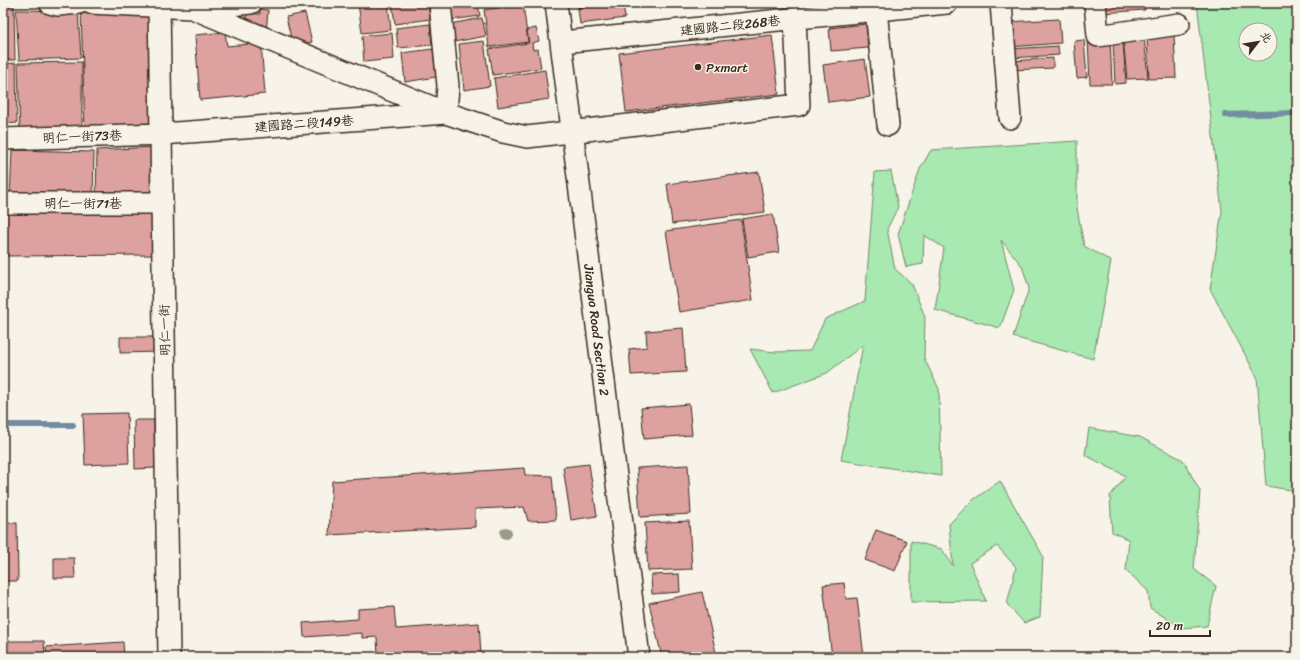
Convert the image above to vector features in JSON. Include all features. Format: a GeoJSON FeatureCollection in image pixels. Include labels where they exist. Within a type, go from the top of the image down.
{"type":"FeatureCollection","features":[{"type":"Feature","properties":{"kind":"street"},"geometry":{"type":"LineString","coordinates":[[50,3],[58,5],[80,3]]}},
{"type":"Feature","properties":{"kind":"street"},"geometry":{"type":"LineString","coordinates":[[90,3],[159,5],[192,8],[251,3]]}},
{"type":"Feature","properties":{"kind":"street"},"geometry":{"type":"LineString","coordinates":[[440,3],[448,86],[446,113]]}},
{"type":"Feature","properties":{"kind":"street","name":"Jianguo Road Section 2"},"geometry":{"type":"LineString","coordinates":[[556,3],[639,657]]}},
{"type":"Feature","properties":{"kind":"street","name":"建國路二段268巷"},"geometry":{"type":"LineString","coordinates":[[562,42],[947,3]]}},
{"type":"Feature","properties":{"kind":"street"},"geometry":{"type":"LineString","coordinates":[[1001,3],[1010,118]]}},
{"type":"Feature","properties":{"kind":"street"},"geometry":{"type":"LineString","coordinates":[[1095,3],[1098,36],[1180,24]]}},
{"type":"Feature","properties":{"kind":"street","name":"明仁一街"},"geometry":{"type":"LineString","coordinates":[[159,5],[169,657]]}},
{"type":"Feature","properties":{"kind":"street"},"geometry":{"type":"LineString","coordinates":[[192,8],[446,113],[503,132],[527,137],[799,105],[795,18]]}},
{"type":"Feature","properties":{"kind":"street"},"geometry":{"type":"LineString","coordinates":[[876,10],[888,125]]}},
{"type":"Feature","properties":{"kind":"street","name":"建國路二段149巷"},"geometry":{"type":"LineString","coordinates":[[162,134],[446,113]]}},
{"type":"Feature","properties":{"kind":"street","name":"明仁一街73巷"},"geometry":{"type":"LineString","coordinates":[[3,139],[162,134]]}},
{"type":"Feature","properties":{"kind":"street","name":"明仁一街71巷"},"geometry":{"type":"LineString","coordinates":[[3,203],[162,203]]}},
{"type":"Feature","properties":{"kind":"green space"},"geometry":{"type":"Polygon","coordinates":[[[1197,3],[1297,3],[1297,491],[1266,486],[1257,377],[1210,289],[1222,211],[1197,3]]]}},
{"type":"Feature","properties":{"kind":"green space"},"geometry":{"type":"Polygon","coordinates":[[[1077,141],[1077,208],[1084,246],[1111,261],[1093,359],[1013,337],[1029,288],[1022,266],[1001,240],[1014,290],[1000,328],[935,310],[944,248],[924,235],[923,264],[906,267],[898,234],[920,169],[931,150],[1077,141]]]}},
{"type":"Feature","properties":{"kind":"green space"},"geometry":{"type":"Polygon","coordinates":[[[891,171],[898,207],[887,229],[895,269],[912,284],[925,317],[924,358],[939,389],[941,476],[841,460],[863,345],[827,373],[773,393],[750,349],[775,352],[810,351],[825,319],[865,301],[875,172],[891,171]]]}},
{"type":"Feature","properties":{"kind":"green space"},"geometry":{"type":"Polygon","coordinates":[[[1089,428],[1140,437],[1183,460],[1200,491],[1194,569],[1216,586],[1207,626],[1182,628],[1150,608],[1148,591],[1126,570],[1129,540],[1112,532],[1110,496],[1126,476],[1085,455],[1089,428]]]}},
{"type":"Feature","properties":{"kind":"green space"},"geometry":{"type":"Polygon","coordinates":[[[1000,481],[1043,556],[1040,617],[1024,623],[1007,604],[1016,567],[997,546],[970,563],[986,601],[911,602],[911,541],[942,549],[953,566],[949,524],[973,500],[1000,481]]]}},
{"type":"Feature","properties":{"kind":"building"},"geometry":{"type":"Polygon","coordinates":[[[358,3],[388,3],[391,30],[362,33],[358,3]]]}},
{"type":"Feature","properties":{"kind":"building"},"geometry":{"type":"Polygon","coordinates":[[[392,3],[428,3],[430,19],[395,24],[392,3]]]}},
{"type":"Feature","properties":{"kind":"building"},"geometry":{"type":"Polygon","coordinates":[[[449,3],[478,3],[480,16],[451,20],[449,3]]]}},
{"type":"Feature","properties":{"kind":"building"},"geometry":{"type":"Polygon","coordinates":[[[483,3],[520,3],[484,8],[483,3]]]}},
{"type":"Feature","properties":{"kind":"building"},"geometry":{"type":"Polygon","coordinates":[[[578,3],[618,3],[578,8],[578,3]]]}},
{"type":"Feature","properties":{"kind":"building"},"geometry":{"type":"Polygon","coordinates":[[[623,3],[625,18],[580,24],[578,8],[623,3]]]}},
{"type":"Feature","properties":{"kind":"building"},"geometry":{"type":"Polygon","coordinates":[[[1100,3],[1145,3],[1145,10],[1101,13],[1100,3]]]}},
{"type":"Feature","properties":{"kind":"building"},"geometry":{"type":"Polygon","coordinates":[[[523,4],[528,42],[489,47],[484,10],[523,4]]]}},
{"type":"Feature","properties":{"kind":"building"},"geometry":{"type":"Polygon","coordinates":[[[3,6],[14,6],[15,60],[3,60],[3,6]]]}},
{"type":"Feature","properties":{"kind":"building"},"geometry":{"type":"Polygon","coordinates":[[[138,8],[149,17],[150,127],[85,130],[81,11],[138,8]]]}},
{"type":"Feature","properties":{"kind":"building"},"geometry":{"type":"Polygon","coordinates":[[[260,9],[268,10],[266,34],[246,28],[247,13],[260,14],[260,9]]]}},
{"type":"Feature","properties":{"kind":"building"},"geometry":{"type":"Polygon","coordinates":[[[16,10],[78,11],[81,58],[19,60],[16,10]]]}},
{"type":"Feature","properties":{"kind":"building"},"geometry":{"type":"Polygon","coordinates":[[[305,13],[312,42],[293,46],[286,17],[305,13]]]}},
{"type":"Feature","properties":{"kind":"building"},"geometry":{"type":"Polygon","coordinates":[[[482,18],[486,36],[454,42],[450,24],[482,18]]]}},
{"type":"Feature","properties":{"kind":"building"},"geometry":{"type":"Polygon","coordinates":[[[1059,19],[1061,43],[1009,47],[1007,22],[1059,19]]]}},
{"type":"Feature","properties":{"kind":"building"},"geometry":{"type":"Polygon","coordinates":[[[430,24],[432,45],[398,48],[396,28],[430,24]]]}},
{"type":"Feature","properties":{"kind":"building"},"geometry":{"type":"Polygon","coordinates":[[[866,24],[868,48],[831,51],[829,28],[866,24]]]}},
{"type":"Feature","properties":{"kind":"building"},"geometry":{"type":"Polygon","coordinates":[[[536,28],[539,41],[532,43],[533,50],[538,49],[541,68],[493,75],[489,49],[529,43],[527,30],[536,28]]]}},
{"type":"Feature","properties":{"kind":"building"},"geometry":{"type":"Polygon","coordinates":[[[225,32],[227,46],[261,43],[265,94],[200,100],[195,35],[225,32]]]}},
{"type":"Feature","properties":{"kind":"building"},"geometry":{"type":"Polygon","coordinates":[[[392,33],[394,59],[364,62],[362,36],[392,33]]]}},
{"type":"Feature","properties":{"kind":"building","name":"Pxmart"},"geometry":{"type":"Polygon","coordinates":[[[772,35],[779,94],[626,112],[619,53],[772,35]]]}},
{"type":"Feature","properties":{"kind":"building"},"geometry":{"type":"Polygon","coordinates":[[[1174,35],[1176,78],[1149,79],[1147,37],[1174,35]]]}},
{"type":"Feature","properties":{"kind":"building"},"geometry":{"type":"Polygon","coordinates":[[[1144,36],[1148,78],[1127,79],[1123,38],[1144,36]]]}},
{"type":"Feature","properties":{"kind":"building"},"geometry":{"type":"Polygon","coordinates":[[[1110,37],[1112,84],[1090,84],[1088,38],[1110,37]]]}},
{"type":"Feature","properties":{"kind":"building"},"geometry":{"type":"Polygon","coordinates":[[[1084,40],[1087,77],[1077,78],[1074,41],[1084,40]]]}},
{"type":"Feature","properties":{"kind":"building"},"geometry":{"type":"Polygon","coordinates":[[[484,41],[490,86],[464,90],[459,44],[484,41]]]}},
{"type":"Feature","properties":{"kind":"building"},"geometry":{"type":"Polygon","coordinates":[[[1113,41],[1123,41],[1126,83],[1115,84],[1113,41]]]}},
{"type":"Feature","properties":{"kind":"building"},"geometry":{"type":"Polygon","coordinates":[[[1058,46],[1059,55],[1010,58],[1010,49],[1058,46]]]}},
{"type":"Feature","properties":{"kind":"building"},"geometry":{"type":"Polygon","coordinates":[[[433,49],[436,77],[405,82],[402,53],[433,49]]]}},
{"type":"Feature","properties":{"kind":"building"},"geometry":{"type":"Polygon","coordinates":[[[1053,58],[1053,68],[1012,70],[1012,61],[1053,58]]]}},
{"type":"Feature","properties":{"kind":"building"},"geometry":{"type":"Polygon","coordinates":[[[865,59],[870,97],[828,102],[823,65],[865,59]]]}},
{"type":"Feature","properties":{"kind":"building"},"geometry":{"type":"Polygon","coordinates":[[[82,62],[82,131],[20,134],[18,63],[82,62]]]}},
{"type":"Feature","properties":{"kind":"building"},"geometry":{"type":"Polygon","coordinates":[[[16,63],[17,123],[3,124],[3,64],[16,63]]]}},
{"type":"Feature","properties":{"kind":"building"},"geometry":{"type":"Polygon","coordinates":[[[545,70],[549,99],[498,107],[494,78],[545,70]]]}},
{"type":"Feature","properties":{"kind":"building"},"geometry":{"type":"Polygon","coordinates":[[[155,147],[155,201],[96,200],[97,150],[155,147]]]}},
{"type":"Feature","properties":{"kind":"building"},"geometry":{"type":"Polygon","coordinates":[[[3,150],[6,150],[8,197],[3,198],[3,150]]]}},
{"type":"Feature","properties":{"kind":"building"},"geometry":{"type":"Polygon","coordinates":[[[12,150],[94,152],[93,198],[10,199],[12,150]]]}},
{"type":"Feature","properties":{"kind":"building"},"geometry":{"type":"Polygon","coordinates":[[[759,172],[765,212],[672,224],[667,184],[759,172]]]}},
{"type":"Feature","properties":{"kind":"building"},"geometry":{"type":"Polygon","coordinates":[[[153,208],[154,255],[3,256],[3,209],[153,208]]]}},
{"type":"Feature","properties":{"kind":"building"},"geometry":{"type":"Polygon","coordinates":[[[773,214],[779,252],[748,257],[742,219],[773,214]]]}},
{"type":"Feature","properties":{"kind":"building"},"geometry":{"type":"Polygon","coordinates":[[[741,220],[753,300],[679,312],[666,231],[741,220]]]}},
{"type":"Feature","properties":{"kind":"building"},"geometry":{"type":"Polygon","coordinates":[[[683,328],[686,372],[631,375],[629,349],[647,347],[646,331],[683,328]]]}},
{"type":"Feature","properties":{"kind":"building"},"geometry":{"type":"Polygon","coordinates":[[[120,337],[158,337],[158,352],[120,353],[120,337]]]}},
{"type":"Feature","properties":{"kind":"building"},"geometry":{"type":"Polygon","coordinates":[[[689,404],[692,435],[644,439],[641,408],[689,404]]]}},
{"type":"Feature","properties":{"kind":"building"},"geometry":{"type":"Polygon","coordinates":[[[127,413],[129,463],[85,465],[83,414],[127,413]]]}},
{"type":"Feature","properties":{"kind":"building"},"geometry":{"type":"Polygon","coordinates":[[[134,420],[154,420],[155,468],[135,469],[134,420]]]}},
{"type":"Feature","properties":{"kind":"building"},"geometry":{"type":"Polygon","coordinates":[[[589,464],[597,516],[571,520],[563,467],[589,464]]]}},
{"type":"Feature","properties":{"kind":"building"},"geometry":{"type":"Polygon","coordinates":[[[688,465],[691,514],[640,517],[637,468],[688,465]]]}},
{"type":"Feature","properties":{"kind":"building"},"geometry":{"type":"Polygon","coordinates":[[[524,468],[525,475],[552,476],[556,520],[528,521],[524,507],[475,509],[475,527],[329,535],[332,481],[524,468]]]}},
{"type":"Feature","properties":{"kind":"building"},"geometry":{"type":"Polygon","coordinates":[[[3,491],[5,491],[5,510],[3,510],[3,491]]]}},
{"type":"Feature","properties":{"kind":"building"},"geometry":{"type":"Polygon","coordinates":[[[689,521],[692,569],[648,571],[645,523],[689,521]]]}},
{"type":"Feature","properties":{"kind":"building"},"geometry":{"type":"Polygon","coordinates":[[[3,523],[17,523],[18,581],[3,581],[3,523]]]}},
{"type":"Feature","properties":{"kind":"building"},"geometry":{"type":"Polygon","coordinates":[[[876,530],[907,541],[895,571],[865,560],[876,530]]]}},
{"type":"Feature","properties":{"kind":"building"},"geometry":{"type":"Polygon","coordinates":[[[54,558],[74,558],[75,578],[54,578],[54,558]]]}},
{"type":"Feature","properties":{"kind":"building"},"geometry":{"type":"Polygon","coordinates":[[[679,574],[680,592],[652,594],[651,575],[679,574]]]}},
{"type":"Feature","properties":{"kind":"building"},"geometry":{"type":"Polygon","coordinates":[[[844,583],[846,599],[857,598],[864,657],[832,657],[823,585],[844,583]]]}},
{"type":"Feature","properties":{"kind":"building"},"geometry":{"type":"Polygon","coordinates":[[[702,592],[717,657],[662,657],[649,603],[702,592]]]}},
{"type":"Feature","properties":{"kind":"building"},"geometry":{"type":"Polygon","coordinates":[[[394,607],[396,629],[479,623],[481,655],[446,657],[378,657],[377,637],[362,638],[362,633],[304,637],[303,623],[358,619],[358,609],[394,607]]]}},
{"type":"Feature","properties":{"kind":"building"},"geometry":{"type":"Polygon","coordinates":[[[3,641],[44,641],[45,657],[3,657],[3,641]]]}},
{"type":"Feature","properties":{"kind":"building"},"geometry":{"type":"Polygon","coordinates":[[[123,642],[124,657],[47,657],[46,647],[123,642]]]}},
{"type":"Feature","properties":{"kind":"building"},"geometry":{"type":"Polygon","coordinates":[[[603,654],[603,657],[584,657],[603,654]]]}},
{"type":"Feature","properties":{"kind":"waterway"},"geometry":{"type":"LineString","coordinates":[[1225,115],[1297,113]]}},
{"type":"Feature","properties":{"kind":"waterway"},"geometry":{"type":"LineString","coordinates":[[3,425],[73,425]]}},
{"type":"Feature","properties":{"kind":"place","name":"Pxmart"},"geometry":{"type":"Point","coordinates":[698,67]}}]}
